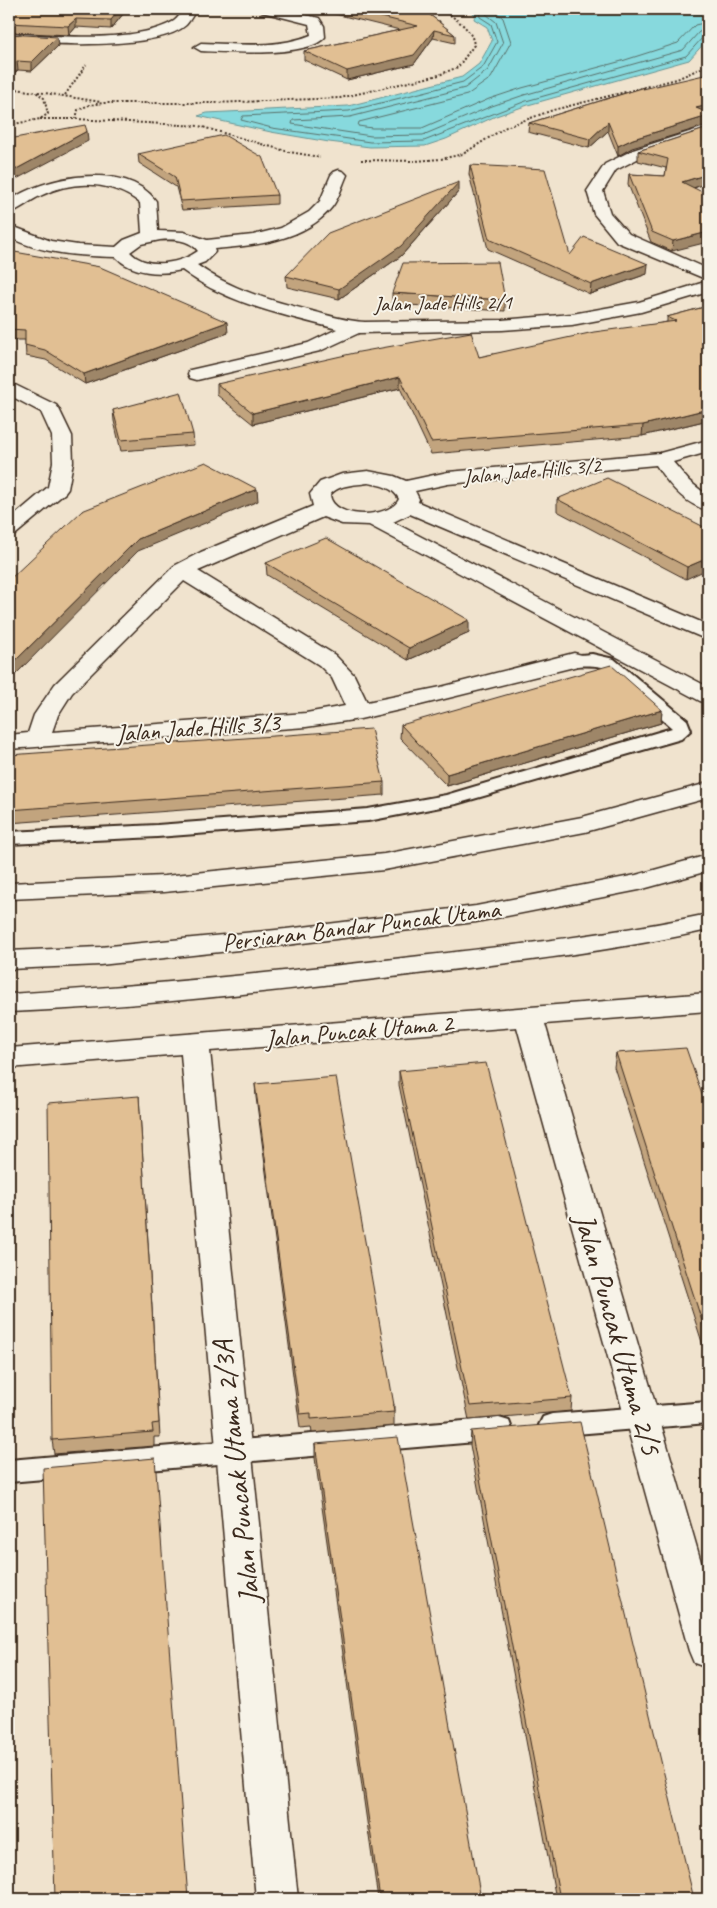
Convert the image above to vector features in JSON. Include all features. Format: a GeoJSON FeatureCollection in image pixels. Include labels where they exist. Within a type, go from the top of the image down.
{"type":"FeatureCollection","features":[{"type":"Feature","properties":{"kind":"street"},"geometry":{"type":"LineString","coordinates":[[9,37],[100,41],[126,39],[171,28],[184,20],[190,9]]}},
{"type":"Feature","properties":{"kind":"street"},"geometry":{"type":"LineString","coordinates":[[201,47],[290,46],[318,37],[318,26],[314,21],[267,9]]}},
{"type":"Feature","properties":{"kind":"street"},"geometry":{"type":"LineString","coordinates":[[708,130],[638,152],[610,167],[595,191],[602,214],[623,238],[708,275]]}},
{"type":"Feature","properties":{"kind":"street"},"geometry":{"type":"LineString","coordinates":[[204,244],[265,237],[290,229],[314,216],[327,203],[339,175]]}},
{"type":"Feature","properties":{"kind":"street"},"geometry":{"type":"LineString","coordinates":[[9,208],[28,193],[49,186],[70,182],[114,182],[138,191],[148,200],[150,236]]}},
{"type":"Feature","properties":{"kind":"street"},"geometry":{"type":"LineString","coordinates":[[9,230],[34,243],[86,251],[121,252]]}},
{"type":"Feature","properties":{"kind":"street"},"geometry":{"type":"LineString","coordinates":[[150,236],[182,236],[196,239],[204,244],[207,252],[200,259],[186,265],[169,268],[143,266],[125,259],[121,252],[130,243],[150,236]]}},
{"type":"Feature","properties":{"kind":"street","name":"Jalan Jade Hills 2/1"},"geometry":{"type":"LineString","coordinates":[[186,265],[201,277],[256,302],[354,328],[479,326],[547,322],[622,312],[681,297],[708,286]]}},
{"type":"Feature","properties":{"kind":"street"},"geometry":{"type":"LineString","coordinates":[[197,374],[314,347],[354,328]]}},
{"type":"Feature","properties":{"kind":"street"},"geometry":{"type":"LineString","coordinates":[[9,388],[49,409],[62,436],[63,462],[58,489],[9,530]]}},
{"type":"Feature","properties":{"kind":"street","name":"Jalan Jade Hills 3/2"},"geometry":{"type":"LineString","coordinates":[[374,520],[394,514],[405,497],[448,478],[661,459],[708,446]]}},
{"type":"Feature","properties":{"kind":"street"},"geometry":{"type":"LineString","coordinates":[[661,459],[672,476],[697,498],[708,504]]}},
{"type":"Feature","properties":{"kind":"street"},"geometry":{"type":"LineString","coordinates":[[708,633],[405,497],[394,483],[368,477],[341,480],[322,490],[318,496],[319,503],[324,509],[345,518],[374,520],[708,696]]}},
{"type":"Feature","properties":{"kind":"street"},"geometry":{"type":"LineString","coordinates":[[37,740],[46,714],[63,689],[182,571],[209,557],[324,509]]}},
{"type":"Feature","properties":{"kind":"street"},"geometry":{"type":"LineString","coordinates":[[182,571],[327,660],[342,675],[360,712]]}},
{"type":"Feature","properties":{"kind":"street","name":"Jalan Jade Hills 3/3"},"geometry":{"type":"LineString","coordinates":[[9,742],[306,720],[360,712],[574,660]]}},
{"type":"Feature","properties":{"kind":"street"},"geometry":{"type":"LineString","coordinates":[[9,892],[164,884],[384,862],[585,824],[708,790]]}},
{"type":"Feature","properties":{"kind":"street","name":"Persiaran Bandar Puncak Utama"},"geometry":{"type":"LineString","coordinates":[[9,960],[110,955],[286,938],[476,914],[638,882],[708,863]]}},
{"type":"Feature","properties":{"kind":"street","name":"Persiaran Bandar Puncak Utama"},"geometry":{"type":"LineString","coordinates":[[9,1003],[97,999],[312,978],[490,957],[670,931],[708,922]]}},
{"type":"Feature","properties":{"kind":"street","name":"Jalan Puncak Utama 2"},"geometry":{"type":"LineString","coordinates":[[9,1058],[708,1002]]}},
{"type":"Feature","properties":{"kind":"street","name":"Jalan Puncak Utama 2/5"},"geometry":{"type":"LineString","coordinates":[[529,1017],[708,1651]]}},
{"type":"Feature","properties":{"kind":"street","name":"Jalan Puncak Utama 2/3A"},"geometry":{"type":"LineString","coordinates":[[195,1044],[277,1899]]}},
{"type":"Feature","properties":{"kind":"lane"},"geometry":{"type":"LineString","coordinates":[[9,838],[157,831],[368,814],[406,809],[449,800],[674,735],[682,730],[680,724],[608,663],[592,658],[574,660]]}},
{"type":"Feature","properties":{"kind":"lane"},"geometry":{"type":"LineString","coordinates":[[9,1471],[708,1412]]}},
{"type":"Feature","properties":{"kind":"path"},"geometry":{"type":"LineString","coordinates":[[76,118],[78,110],[89,105],[104,103],[214,103],[340,98],[439,76],[458,67],[474,44],[473,36],[460,22],[442,9]]}},
{"type":"Feature","properties":{"kind":"path"},"geometry":{"type":"LineString","coordinates":[[65,95],[93,56],[100,41]]}},
{"type":"Feature","properties":{"kind":"path"},"geometry":{"type":"LineString","coordinates":[[354,160],[415,161],[441,159],[463,154],[506,127],[553,110],[677,78],[708,65]]}},
{"type":"Feature","properties":{"kind":"path"},"geometry":{"type":"LineString","coordinates":[[9,88],[65,95],[104,103]]}},
{"type":"Feature","properties":{"kind":"path"},"geometry":{"type":"LineString","coordinates":[[36,92],[44,98],[48,114],[40,119]]}},
{"type":"Feature","properties":{"kind":"path"},"geometry":{"type":"LineString","coordinates":[[9,126],[40,119],[76,118],[199,126],[289,152],[327,159]]}},
{"type":"Feature","properties":{"kind":"water"},"geometry":{"type":"Polygon","coordinates":[[[462,9],[708,9],[708,39],[689,60],[528,105],[496,116],[446,139],[425,146],[370,147],[329,142],[198,116],[207,113],[348,106],[462,77],[479,64],[492,41],[487,27],[474,19],[475,14],[462,9]]]}},
{"type":"Feature","properties":{"kind":"building"},"geometry":{"type":"Polygon","coordinates":[[[9,9],[120,9],[111,20],[76,19],[68,26],[9,23],[9,9]]]}},
{"type":"Feature","properties":{"kind":"building"},"geometry":{"type":"Polygon","coordinates":[[[349,9],[422,9],[440,21],[455,35],[434,30],[414,55],[347,71],[304,51],[418,26],[349,9]]]}},
{"type":"Feature","properties":{"kind":"building"},"geometry":{"type":"Polygon","coordinates":[[[9,34],[57,37],[32,62],[17,61],[9,66],[9,34]]]}},
{"type":"Feature","properties":{"kind":"building"},"geometry":{"type":"Polygon","coordinates":[[[704,75],[708,77],[708,105],[696,108],[708,113],[708,116],[633,139],[618,146],[608,122],[590,139],[529,123],[645,87],[643,89],[704,75]]]}},
{"type":"Feature","properties":{"kind":"building"},"geometry":{"type":"Polygon","coordinates":[[[85,125],[87,131],[9,173],[9,139],[85,125]]]}},
{"type":"Feature","properties":{"kind":"building"},"geometry":{"type":"Polygon","coordinates":[[[708,128],[708,174],[682,182],[708,195],[708,232],[673,241],[652,232],[629,174],[665,176],[668,159],[638,151],[708,128]]]}},
{"type":"Feature","properties":{"kind":"building"},"geometry":{"type":"Polygon","coordinates":[[[224,135],[262,157],[277,195],[181,201],[175,177],[138,154],[224,135]]]}},
{"type":"Feature","properties":{"kind":"building"},"geometry":{"type":"Polygon","coordinates":[[[470,165],[545,169],[570,255],[584,237],[648,264],[591,284],[489,239],[470,165]]]}},
{"type":"Feature","properties":{"kind":"building"},"geometry":{"type":"Polygon","coordinates":[[[459,182],[401,246],[339,289],[286,276],[328,233],[459,182]]]}},
{"type":"Feature","properties":{"kind":"building"},"geometry":{"type":"Polygon","coordinates":[[[9,251],[100,267],[227,322],[84,374],[45,350],[25,345],[25,330],[9,329],[9,251]]]}},
{"type":"Feature","properties":{"kind":"building"},"geometry":{"type":"Polygon","coordinates":[[[498,262],[505,300],[392,293],[403,263],[498,262]]]}},
{"type":"Feature","properties":{"kind":"building"},"geometry":{"type":"Polygon","coordinates":[[[708,306],[708,409],[643,425],[431,442],[400,377],[253,413],[217,384],[359,352],[471,332],[479,357],[594,332],[676,321],[667,317],[708,306]]]}},
{"type":"Feature","properties":{"kind":"building"},"geometry":{"type":"Polygon","coordinates":[[[181,392],[193,434],[121,440],[113,410],[181,392]]]}},
{"type":"Feature","properties":{"kind":"building"},"geometry":{"type":"Polygon","coordinates":[[[206,462],[257,489],[138,539],[9,667],[9,580],[82,511],[206,462]]]}},
{"type":"Feature","properties":{"kind":"building"},"geometry":{"type":"Polygon","coordinates":[[[607,478],[708,529],[708,558],[687,567],[557,499],[607,478]]]}},
{"type":"Feature","properties":{"kind":"building"},"geometry":{"type":"Polygon","coordinates":[[[326,538],[469,620],[409,648],[266,563],[326,538]]]}},
{"type":"Feature","properties":{"kind":"building"},"geometry":{"type":"Polygon","coordinates":[[[611,665],[662,710],[447,774],[401,725],[611,665]]]}},
{"type":"Feature","properties":{"kind":"building"},"geometry":{"type":"Polygon","coordinates":[[[371,729],[384,782],[9,810],[9,755],[371,729]]]}},
{"type":"Feature","properties":{"kind":"building"},"geometry":{"type":"Polygon","coordinates":[[[686,1048],[708,1112],[708,1340],[616,1053],[686,1048]]]}},
{"type":"Feature","properties":{"kind":"building"},"geometry":{"type":"Polygon","coordinates":[[[486,1063],[572,1398],[470,1406],[399,1071],[486,1063]]]}},
{"type":"Feature","properties":{"kind":"building"},"geometry":{"type":"Polygon","coordinates":[[[336,1077],[394,1412],[311,1419],[311,1413],[300,1414],[255,1084],[336,1077]]]}},
{"type":"Feature","properties":{"kind":"building"},"geometry":{"type":"Polygon","coordinates":[[[139,1096],[159,1423],[152,1424],[153,1432],[52,1440],[48,1103],[139,1096]]]}},
{"type":"Feature","properties":{"kind":"building"},"geometry":{"type":"Polygon","coordinates":[[[580,1422],[694,1899],[560,1899],[471,1431],[580,1422]]]}},
{"type":"Feature","properties":{"kind":"building"},"geometry":{"type":"Polygon","coordinates":[[[398,1437],[481,1899],[380,1899],[315,1444],[398,1437]]]}},
{"type":"Feature","properties":{"kind":"building"},"geometry":{"type":"Polygon","coordinates":[[[155,1458],[188,1899],[55,1899],[43,1468],[155,1458]]]}}]}
